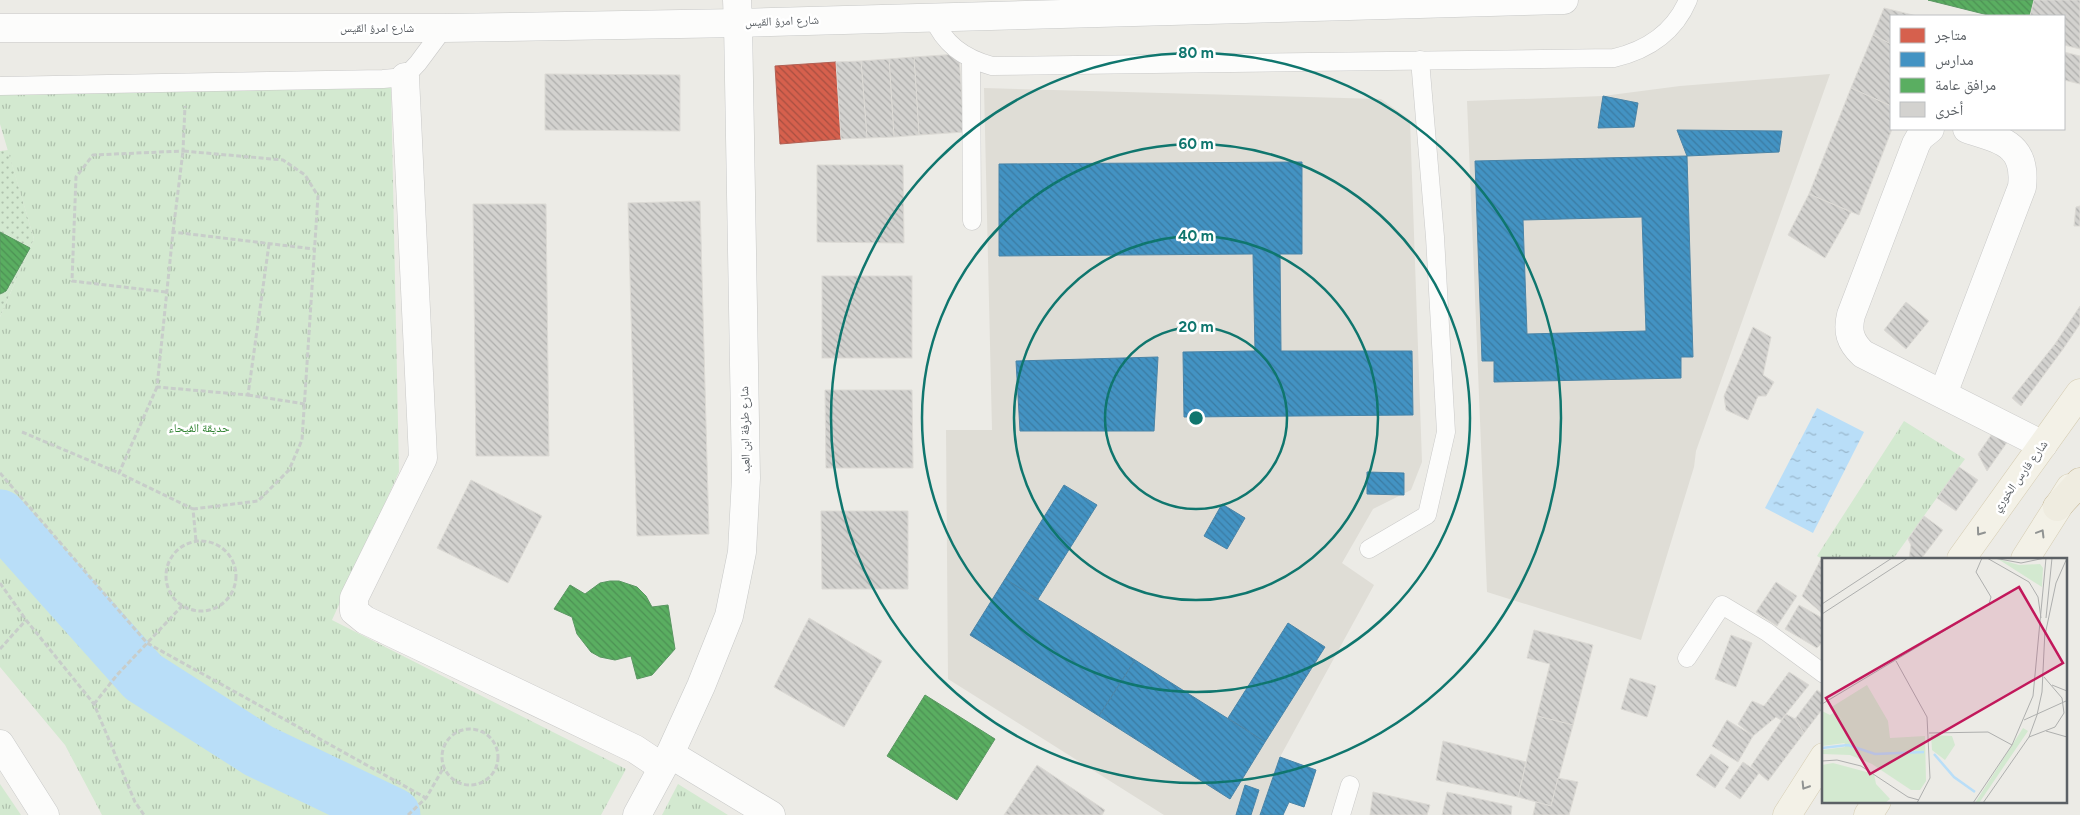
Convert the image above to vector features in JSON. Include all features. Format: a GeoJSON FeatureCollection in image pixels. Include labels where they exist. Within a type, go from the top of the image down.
{"type":"FeatureCollection","features":[{"type":"Feature","properties":{"kind":"highway"},"geometry":{"type":"LineString","coordinates":[[2057,507],[2080,482]]}},
{"type":"Feature","properties":{"kind":"main road","name":"شارع فارس الخوري"},"geometry":{"type":"LineString","coordinates":[[1962,558],[2080,393]]}},
{"type":"Feature","properties":{"kind":"main road"},"geometry":{"type":"LineString","coordinates":[[2026,558],[2057,507],[2080,475]]}},
{"type":"Feature","properties":{"kind":"main road"},"geometry":{"type":"LineString","coordinates":[[1787,815],[1822,760]]}},
{"type":"Feature","properties":{"kind":"main road"},"geometry":{"type":"LineString","coordinates":[[1868,815],[1876,802]]}},
{"type":"Feature","properties":{"kind":"street","name":"شارع امرؤ القيس"},"geometry":{"type":"LineString","coordinates":[[0,28],[444,28],[738,11],[932,16],[1564,0]]}},
{"type":"Feature","properties":{"kind":"street","name":"شارع طرفة ابن العبد"},"geometry":{"type":"LineString","coordinates":[[637,815],[666,761],[701,686],[729,616],[742,552],[746,478],[738,11]]}},
{"type":"Feature","properties":{"kind":"street"},"geometry":{"type":"LineString","coordinates":[[405,77],[423,458],[354,598],[354,611],[365,620],[634,749],[666,761],[771,815]]}},
{"type":"Feature","properties":{"kind":"street"},"geometry":{"type":"LineString","coordinates":[[1929,130],[1920,137],[1916,144],[1848,327],[1851,339],[1862,354],[2043,445]]}},
{"type":"Feature","properties":{"kind":"street"},"geometry":{"type":"LineString","coordinates":[[1943,394],[2022,187],[2023,173],[2021,160],[2010,145],[2002,140],[1970,130]]}},
{"type":"Feature","properties":{"kind":"street"},"geometry":{"type":"LineString","coordinates":[[0,744],[45,815]]}},
{"type":"Feature","properties":{"kind":"lane"},"geometry":{"type":"LineString","coordinates":[[932,16],[946,40],[971,59],[992,66],[1614,58],[1632,53],[1663,36],[1674,25],[1688,0]]}},
{"type":"Feature","properties":{"kind":"lane"},"geometry":{"type":"LineString","coordinates":[[0,86],[383,79],[405,77],[444,28]]}},
{"type":"Feature","properties":{"kind":"lane"},"geometry":{"type":"LineString","coordinates":[[971,59],[972,221]]}},
{"type":"Feature","properties":{"kind":"lane"},"geometry":{"type":"LineString","coordinates":[[1369,549],[1427,515],[1446,432],[1435,237],[1420,60]]}},
{"type":"Feature","properties":{"kind":"lane"},"geometry":{"type":"LineString","coordinates":[[1687,658],[1722,605],[1767,632],[1822,673]]}},
{"type":"Feature","properties":{"kind":"lane"},"geometry":{"type":"LineString","coordinates":[[1341,815],[1350,785]]}},
{"type":"Feature","properties":{"kind":"path"},"geometry":{"type":"LineString","coordinates":[[119,473],[157,387],[166,292],[184,151],[186,124],[183,83]]}},
{"type":"Feature","properties":{"kind":"path"},"geometry":{"type":"LineString","coordinates":[[22,432],[119,473],[193,508],[258,501],[289,470],[302,440],[318,196],[305,175],[283,160],[184,151],[93,155],[76,176],[72,281],[166,292]]}},
{"type":"Feature","properties":{"kind":"path"},"geometry":{"type":"LineString","coordinates":[[173,232],[314,249]]}},
{"type":"Feature","properties":{"kind":"path"},"geometry":{"type":"LineString","coordinates":[[248,396],[269,244]]}},
{"type":"Feature","properties":{"kind":"path"},"geometry":{"type":"LineString","coordinates":[[157,387],[305,404]]}},
{"type":"Feature","properties":{"kind":"path"},"geometry":{"type":"LineString","coordinates":[[0,473],[147,643],[426,798]]}},
{"type":"Feature","properties":{"kind":"path"},"geometry":{"type":"LineString","coordinates":[[193,508],[196,542]]}},
{"type":"Feature","properties":{"kind":"path"},"geometry":{"type":"LineString","coordinates":[[196,542],[218,546],[227,553],[236,573],[231,595],[214,609],[204,612],[182,606],[173,598],[167,587],[166,575],[174,553],[184,545],[196,542]]}},
{"type":"Feature","properties":{"kind":"path"},"geometry":{"type":"LineString","coordinates":[[0,583],[26,620],[94,704],[135,802],[144,815]]}},
{"type":"Feature","properties":{"kind":"path"},"geometry":{"type":"LineString","coordinates":[[94,704],[117,675],[182,606]]}},
{"type":"Feature","properties":{"kind":"path"},"geometry":{"type":"LineString","coordinates":[[0,649],[26,620]]}},
{"type":"Feature","properties":{"kind":"path"},"geometry":{"type":"LineString","coordinates":[[409,814],[426,798],[444,767],[443,758],[447,741],[461,730],[478,730],[493,740],[497,748],[498,757],[492,775],[476,784],[457,781],[444,767]]}},
{"type":"Feature","properties":{"kind":"shaded area"},"geometry":{"type":"Polygon","coordinates":[[[1830,74],[1696,451],[1694,467],[1641,640],[1487,592],[1467,101],[1603,96],[1680,86],[1830,74]]]}},
{"type":"Feature","properties":{"kind":"shaded area"},"geometry":{"type":"Polygon","coordinates":[[[984,88],[1381,99],[1410,120],[1422,462],[1411,490],[1373,509],[1342,563],[1374,585],[1280,757],[1260,815],[1164,815],[948,679],[946,430],[992,430],[984,88]]]}},
{"type":"Feature","properties":{"kind":"green space","name":"حديقة الفيحاء"},"geometry":{"type":"Polygon","coordinates":[[[391,86],[399,472],[332,620],[626,769],[601,815],[102,815],[65,745],[0,667],[0,317],[34,239],[0,124],[0,95],[391,86]]]}},
{"type":"Feature","properties":{"kind":"green space"},"geometry":{"type":"Polygon","coordinates":[[[8,150],[34,239],[0,317],[0,151],[8,150]]]}},
{"type":"Feature","properties":{"kind":"green space"},"geometry":{"type":"Polygon","coordinates":[[[1904,421],[1965,459],[1894,558],[1822,559],[1817,556],[1904,421]]]}},
{"type":"Feature","properties":{"kind":"green space"},"geometry":{"type":"Polygon","coordinates":[[[0,784],[21,815],[0,815],[0,784]]]}},
{"type":"Feature","properties":{"kind":"green space"},"geometry":{"type":"Polygon","coordinates":[[[678,784],[728,815],[662,815],[678,784]]]}},
{"type":"Feature","properties":{"kind":"water"},"geometry":{"type":"Polygon","coordinates":[[[1817,408],[1864,432],[1813,533],[1765,508],[1817,408]]]}},
{"type":"Feature","properties":{"kind":"building: متاجر"},"geometry":{"type":"Polygon","coordinates":[[[836,62],[841,139],[780,144],[775,66],[836,62]]]}},
{"type":"Feature","properties":{"kind":"building: مدارس"},"geometry":{"type":"Polygon","coordinates":[[[1603,96],[1638,103],[1634,127],[1598,128],[1603,96]]]}},
{"type":"Feature","properties":{"kind":"building: مدارس"},"geometry":{"type":"Polygon","coordinates":[[[1677,130],[1782,131],[1779,152],[1687,156],[1677,130]]]}},
{"type":"Feature","properties":{"kind":"building: مدارس"},"geometry":{"type":"Polygon","coordinates":[[[1687,156],[1693,357],[1681,357],[1681,378],[1494,382],[1494,361],[1482,361],[1475,161],[1687,156]],[[1642,217],[1523,220],[1527,334],[1646,331],[1642,217]]]}},
{"type":"Feature","properties":{"kind":"building: مدارس"},"geometry":{"type":"Polygon","coordinates":[[[1302,162],[1302,254],[1280,254],[1281,351],[1412,351],[1413,415],[1184,417],[1183,352],[1255,351],[1253,254],[999,256],[999,164],[1302,162]]]}},
{"type":"Feature","properties":{"kind":"building: مدارس"},"geometry":{"type":"Polygon","coordinates":[[[1158,357],[1154,431],[1020,431],[1016,361],[1158,357]]]}},
{"type":"Feature","properties":{"kind":"building: مدارس"},"geometry":{"type":"Polygon","coordinates":[[[1367,472],[1404,473],[1404,495],[1367,494],[1367,472]]]}},
{"type":"Feature","properties":{"kind":"building: مدارس"},"geometry":{"type":"Polygon","coordinates":[[[1064,485],[1097,505],[1038,599],[1005,579],[1064,485]]]}},
{"type":"Feature","properties":{"kind":"building: مدارس"},"geometry":{"type":"Polygon","coordinates":[[[1222,504],[1245,518],[1227,549],[1204,536],[1222,504]]]}},
{"type":"Feature","properties":{"kind":"building: مدارس"},"geometry":{"type":"Polygon","coordinates":[[[1005,579],[1135,660],[1099,716],[970,635],[1005,579]]]}},
{"type":"Feature","properties":{"kind":"building: مدارس"},"geometry":{"type":"Polygon","coordinates":[[[1288,623],[1325,647],[1265,742],[1228,718],[1288,623]]]}},
{"type":"Feature","properties":{"kind":"building: مدارس"},"geometry":{"type":"Polygon","coordinates":[[[1135,660],[1265,742],[1230,799],[1099,716],[1135,660]]]}},
{"type":"Feature","properties":{"kind":"building: مدارس"},"geometry":{"type":"Polygon","coordinates":[[[1280,757],[1316,770],[1304,807],[1289,802],[1283,815],[1260,815],[1280,757]]]}},
{"type":"Feature","properties":{"kind":"building: مدارس"},"geometry":{"type":"Polygon","coordinates":[[[1245,785],[1259,790],[1251,815],[1236,815],[1245,785]]]}},
{"type":"Feature","properties":{"kind":"building: مرافق عامة"},"geometry":{"type":"Polygon","coordinates":[[[1928,0],[2034,0],[2030,15],[1988,15],[1928,0]]]}},
{"type":"Feature","properties":{"kind":"building: مرافق عامة"},"geometry":{"type":"Polygon","coordinates":[[[0,232],[30,248],[6,291],[0,294],[0,232]]]}},
{"type":"Feature","properties":{"kind":"building: مرافق عامة"},"geometry":{"type":"Polygon","coordinates":[[[619,581],[637,587],[646,596],[652,607],[668,605],[675,649],[652,675],[637,679],[631,656],[615,660],[600,657],[591,652],[577,634],[572,617],[554,609],[570,585],[585,594],[600,583],[619,581]]]}},
{"type":"Feature","properties":{"kind":"building: مرافق عامة"},"geometry":{"type":"Polygon","coordinates":[[[925,695],[995,739],[957,800],[887,756],[925,695]]]}},
{"type":"Feature","properties":{"kind":"building: أخرى"},"geometry":{"type":"Polygon","coordinates":[[[2034,0],[2080,0],[2080,49],[2065,45],[2065,15],[2030,15],[2034,0]]]}},
{"type":"Feature","properties":{"kind":"building: أخرى"},"geometry":{"type":"Polygon","coordinates":[[[1884,8],[1913,15],[1890,15],[1890,44],[1873,35],[1884,8]]]}},
{"type":"Feature","properties":{"kind":"building: أخرى"},"geometry":{"type":"Polygon","coordinates":[[[1873,35],[1890,44],[1890,106],[1851,88],[1873,35]]]}},
{"type":"Feature","properties":{"kind":"building: أخرى"},"geometry":{"type":"Polygon","coordinates":[[[2065,52],[2080,56],[2080,84],[2065,80],[2065,52]]]}},
{"type":"Feature","properties":{"kind":"building: أخرى"},"geometry":{"type":"Polygon","coordinates":[[[959,54],[964,132],[919,135],[914,57],[959,54]]]}},
{"type":"Feature","properties":{"kind":"building: أخرى"},"geometry":{"type":"Polygon","coordinates":[[[914,57],[919,135],[894,137],[889,59],[914,57]]]}},
{"type":"Feature","properties":{"kind":"building: أخرى"},"geometry":{"type":"Polygon","coordinates":[[[889,59],[894,137],[867,138],[861,61],[889,59]]]}},
{"type":"Feature","properties":{"kind":"building: أخرى"},"geometry":{"type":"Polygon","coordinates":[[[861,61],[867,138],[841,139],[836,62],[861,61]]]}},
{"type":"Feature","properties":{"kind":"building: أخرى"},"geometry":{"type":"Polygon","coordinates":[[[545,74],[680,75],[680,131],[545,130],[545,74]]]}},
{"type":"Feature","properties":{"kind":"building: أخرى"},"geometry":{"type":"Polygon","coordinates":[[[1851,88],[1890,106],[1890,130],[1892,130],[1859,215],[1809,194],[1851,88]]]}},
{"type":"Feature","properties":{"kind":"building: أخرى"},"geometry":{"type":"Polygon","coordinates":[[[817,165],[903,165],[904,243],[817,242],[817,165]]]}},
{"type":"Feature","properties":{"kind":"building: أخرى"},"geometry":{"type":"Polygon","coordinates":[[[1809,194],[1851,212],[1825,258],[1788,235],[1809,194]]]}},
{"type":"Feature","properties":{"kind":"building: أخرى"},"geometry":{"type":"Polygon","coordinates":[[[700,201],[709,534],[637,536],[628,203],[700,201]]]}},
{"type":"Feature","properties":{"kind":"building: أخرى"},"geometry":{"type":"Polygon","coordinates":[[[473,204],[546,204],[549,456],[476,456],[473,204]]]}},
{"type":"Feature","properties":{"kind":"building: أخرى"},"geometry":{"type":"Polygon","coordinates":[[[2080,206],[2080,226],[2074,226],[2076,207],[2080,206]]]}},
{"type":"Feature","properties":{"kind":"building: أخرى"},"geometry":{"type":"Polygon","coordinates":[[[822,276],[912,276],[912,358],[822,358],[822,276]]]}},
{"type":"Feature","properties":{"kind":"building: أخرى"},"geometry":{"type":"Polygon","coordinates":[[[1906,302],[1929,321],[1906,349],[1884,330],[1906,302]]]}},
{"type":"Feature","properties":{"kind":"building: أخرى"},"geometry":{"type":"Polygon","coordinates":[[[2080,306],[2080,324],[2063,349],[2055,344],[2080,306]]]}},
{"type":"Feature","properties":{"kind":"building: أخرى"},"geometry":{"type":"Polygon","coordinates":[[[1753,327],[1771,337],[1763,375],[1774,382],[1766,396],[1758,396],[1748,420],[1726,410],[1724,396],[1753,327]]]}},
{"type":"Feature","properties":{"kind":"building: أخرى"},"geometry":{"type":"Polygon","coordinates":[[[2055,344],[2063,349],[2021,406],[2012,398],[2055,344]]]}},
{"type":"Feature","properties":{"kind":"building: أخرى"},"geometry":{"type":"Polygon","coordinates":[[[825,390],[912,390],[913,468],[826,468],[825,390]]]}},
{"type":"Feature","properties":{"kind":"building: أخرى"},"geometry":{"type":"Polygon","coordinates":[[[1994,431],[2008,441],[1987,471],[1978,454],[1994,431]]]}},
{"type":"Feature","properties":{"kind":"building: أخرى"},"geometry":{"type":"Polygon","coordinates":[[[1959,467],[1978,480],[1956,511],[1937,498],[1959,467]]]}},
{"type":"Feature","properties":{"kind":"building: أخرى"},"geometry":{"type":"Polygon","coordinates":[[[471,480],[542,516],[508,583],[437,548],[471,480]]]}},
{"type":"Feature","properties":{"kind":"building: أخرى"},"geometry":{"type":"Polygon","coordinates":[[[821,511],[908,511],[908,589],[822,589],[821,511]]]}},
{"type":"Feature","properties":{"kind":"building: أخرى"},"geometry":{"type":"Polygon","coordinates":[[[1924,516],[1943,530],[1922,558],[1909,558],[1911,545],[1908,539],[1924,516]]]}},
{"type":"Feature","properties":{"kind":"building: أخرى"},"geometry":{"type":"Polygon","coordinates":[[[1821,559],[1822,559],[1822,613],[1802,596],[1821,559]]]}},
{"type":"Feature","properties":{"kind":"building: أخرى"},"geometry":{"type":"Polygon","coordinates":[[[1776,582],[1797,596],[1777,626],[1756,612],[1776,582]]]}},
{"type":"Feature","properties":{"kind":"building: أخرى"},"geometry":{"type":"Polygon","coordinates":[[[1799,605],[1822,618],[1822,642],[1817,648],[1785,629],[1799,605]]]}},
{"type":"Feature","properties":{"kind":"building: أخرى"},"geometry":{"type":"Polygon","coordinates":[[[809,618],[882,661],[844,727],[774,687],[809,618]]]}},
{"type":"Feature","properties":{"kind":"building: أخرى"},"geometry":{"type":"Polygon","coordinates":[[[1534,630],[1593,645],[1573,725],[1537,716],[1550,664],[1527,658],[1534,630]]]}},
{"type":"Feature","properties":{"kind":"building: أخرى"},"geometry":{"type":"Polygon","coordinates":[[[1731,635],[1752,643],[1736,687],[1715,679],[1731,635]]]}},
{"type":"Feature","properties":{"kind":"building: أخرى"},"geometry":{"type":"Polygon","coordinates":[[[1789,672],[1809,685],[1781,720],[1776,717],[1753,736],[1738,724],[1752,701],[1764,706],[1789,672]]]}},
{"type":"Feature","properties":{"kind":"building: أخرى"},"geometry":{"type":"Polygon","coordinates":[[[1630,678],[1656,686],[1647,717],[1621,709],[1630,678]]]}},
{"type":"Feature","properties":{"kind":"building: أخرى"},"geometry":{"type":"Polygon","coordinates":[[[1817,690],[1822,694],[1822,710],[1804,733],[1795,719],[1817,690]]]}},
{"type":"Feature","properties":{"kind":"building: أخرى"},"geometry":{"type":"Polygon","coordinates":[[[1786,714],[1795,719],[1804,733],[1768,781],[1751,766],[1786,714]]]}},
{"type":"Feature","properties":{"kind":"building: أخرى"},"geometry":{"type":"Polygon","coordinates":[[[1537,716],[1573,725],[1551,806],[1518,797],[1537,716]]]}},
{"type":"Feature","properties":{"kind":"building: أخرى"},"geometry":{"type":"Polygon","coordinates":[[[1727,720],[1753,736],[1738,762],[1712,746],[1727,720]]]}},
{"type":"Feature","properties":{"kind":"building: أخرى"},"geometry":{"type":"Polygon","coordinates":[[[1443,741],[1526,762],[1518,797],[1436,780],[1443,741]]]}},
{"type":"Feature","properties":{"kind":"building: أخرى"},"geometry":{"type":"Polygon","coordinates":[[[1711,754],[1729,767],[1715,788],[1696,775],[1711,754]]]}},
{"type":"Feature","properties":{"kind":"building: أخرى"},"geometry":{"type":"Polygon","coordinates":[[[1743,762],[1759,773],[1740,799],[1725,788],[1743,762]]]}},
{"type":"Feature","properties":{"kind":"building: أخرى"},"geometry":{"type":"Polygon","coordinates":[[[1037,765],[1105,810],[1102,815],[1004,815],[1037,765]]]}},
{"type":"Feature","properties":{"kind":"building: أخرى"},"geometry":{"type":"Polygon","coordinates":[[[1558,778],[1578,782],[1569,815],[1533,815],[1536,802],[1551,806],[1558,778]]]}},
{"type":"Feature","properties":{"kind":"building: أخرى"},"geometry":{"type":"Polygon","coordinates":[[[1373,792],[1430,805],[1427,815],[1370,815],[1373,792]]]}},
{"type":"Feature","properties":{"kind":"building: أخرى"},"geometry":{"type":"Polygon","coordinates":[[[1447,792],[1512,806],[1511,815],[1442,815],[1447,792]]]}},
{"type":"Feature","properties":{"kind":"waterway"},"geometry":{"type":"LineString","coordinates":[[0,517],[143,677],[259,751],[393,815]]}}]}
